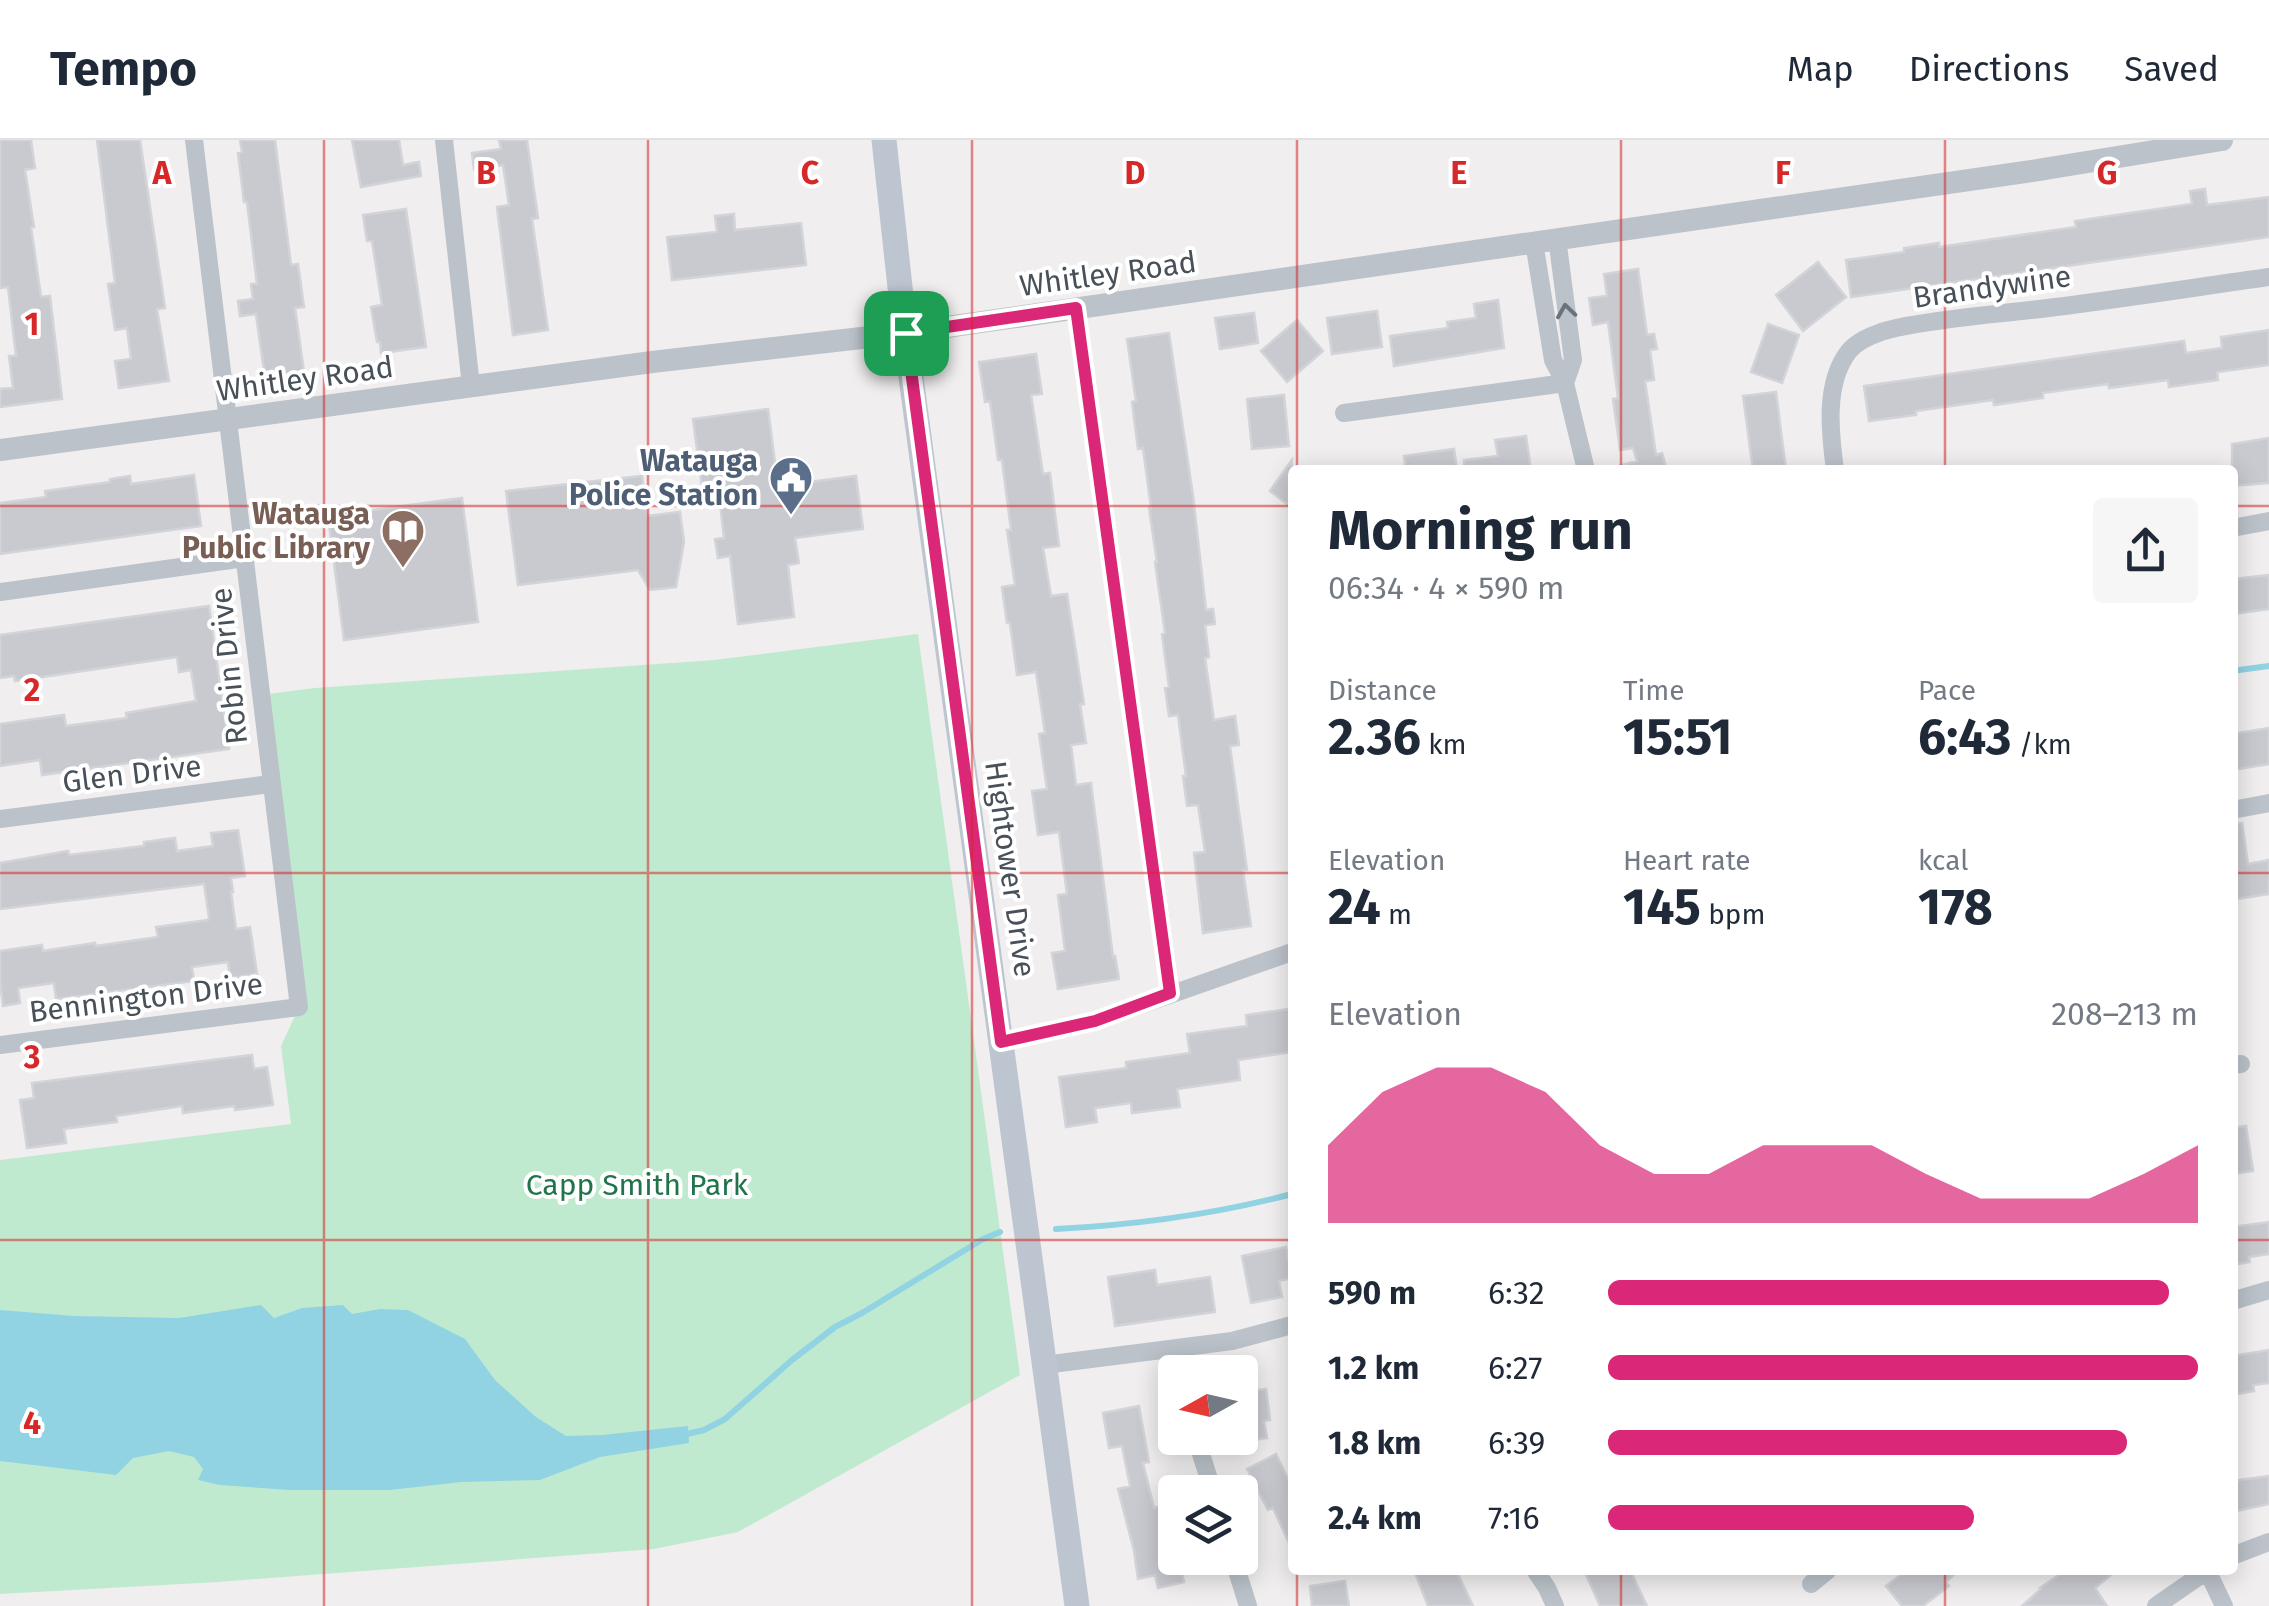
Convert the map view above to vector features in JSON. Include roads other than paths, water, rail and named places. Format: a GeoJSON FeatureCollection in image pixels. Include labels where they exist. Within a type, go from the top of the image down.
{"type":"FeatureCollection","features":[{"type":"Feature","properties":{"kind":"main road","name":"Hightower Drive"},"geometry":{"type":"LineString","coordinates":[[884,140],[906,333],[1077,1606]]}},
{"type":"Feature","properties":{"kind":"street","name":"Robin Drive"},"geometry":{"type":"LineString","coordinates":[[194,140],[299,1007]]}},
{"type":"Feature","properties":{"kind":"street"},"geometry":{"type":"LineString","coordinates":[[444,140],[471,386]]}},
{"type":"Feature","properties":{"kind":"street","name":"Whitley Road"},"geometry":{"type":"LineString","coordinates":[[0,450],[652,362],[906,333],[2032,171],[2222,140]]}},
{"type":"Feature","properties":{"kind":"street"},"geometry":{"type":"LineString","coordinates":[[1545,240],[1573,360],[1566,384],[1585,465]]}},
{"type":"Feature","properties":{"kind":"street","name":"Brandywine"},"geometry":{"type":"LineString","coordinates":[[1834,465],[1830,436],[1840,366],[1850,348],[1868,338],[1893,328],[2269,276]]}},
{"type":"Feature","properties":{"kind":"street"},"geometry":{"type":"LineString","coordinates":[[1076,308],[1170,993]]}},
{"type":"Feature","properties":{"kind":"street"},"geometry":{"type":"LineString","coordinates":[[1344,413],[1566,384]]}},
{"type":"Feature","properties":{"kind":"street"},"geometry":{"type":"LineString","coordinates":[[2238,527],[2269,521]]}},
{"type":"Feature","properties":{"kind":"street"},"geometry":{"type":"LineString","coordinates":[[0,592],[245,558]]}},
{"type":"Feature","properties":{"kind":"street","name":"Glen Drive"},"geometry":{"type":"LineString","coordinates":[[0,819],[270,784]]}},
{"type":"Feature","properties":{"kind":"street"},"geometry":{"type":"LineString","coordinates":[[2238,809],[2269,803]]}},
{"type":"Feature","properties":{"kind":"street"},"geometry":{"type":"LineString","coordinates":[[1001,1042],[1095,1021],[1288,953]]}},
{"type":"Feature","properties":{"kind":"street","name":"Bennington Drive"},"geometry":{"type":"LineString","coordinates":[[0,1045],[299,1007]]}},
{"type":"Feature","properties":{"kind":"street"},"geometry":{"type":"LineString","coordinates":[[2238,1299],[2269,1290]]}},
{"type":"Feature","properties":{"kind":"street"},"geometry":{"type":"LineString","coordinates":[[1044,1365],[1232,1341],[1288,1326]]}},
{"type":"Feature","properties":{"kind":"street"},"geometry":{"type":"LineString","coordinates":[[1169,1349],[1171,1355]]}},
{"type":"Feature","properties":{"kind":"street"},"geometry":{"type":"LineString","coordinates":[[2238,1554],[2269,1542]]}},
{"type":"Feature","properties":{"kind":"street"},"geometry":{"type":"LineString","coordinates":[[1239,1575],[1248,1606]]}},
{"type":"Feature","properties":{"kind":"street"},"geometry":{"type":"LineString","coordinates":[[1538,1575],[1554,1606]]}},
{"type":"Feature","properties":{"kind":"street"},"geometry":{"type":"LineString","coordinates":[[1811,1584],[1822,1575]]}},
{"type":"Feature","properties":{"kind":"street"},"geometry":{"type":"LineString","coordinates":[[2156,1606],[2200,1575]]}},
{"type":"Feature","properties":{"kind":"street"},"geometry":{"type":"LineString","coordinates":[[2209,1575],[2224,1606]]}},
{"type":"Feature","properties":{"kind":"water"},"geometry":{"type":"Polygon","coordinates":[[[261,1305],[274,1318],[302,1308],[343,1305],[352,1314],[408,1310],[465,1339],[495,1380],[536,1417],[566,1436],[688,1426],[689,1443],[600,1457],[540,1480],[461,1482],[390,1490],[220,1485],[198,1480],[203,1469],[194,1457],[169,1451],[133,1458],[116,1475],[0,1461],[0,1310],[179,1318],[261,1305]]]}},
{"type":"Feature","properties":{"kind":"waterway"},"geometry":{"type":"LineString","coordinates":[[2238,670],[2269,666]]}},
{"type":"Feature","properties":{"kind":"waterway"},"geometry":{"type":"LineString","coordinates":[[1056,1229],[1175,1218],[1288,1195]]}},
{"type":"Feature","properties":{"kind":"waterway"},"geometry":{"type":"LineString","coordinates":[[683,1435],[725,1419],[835,1327],[1000,1232]]}},
{"type":"Feature","properties":{"kind":"place","name":"Watauga Police Station"},"geometry":{"type":"Point","coordinates":[791,516]}},
{"type":"Feature","properties":{"kind":"place","name":"Watauga Public Library"},"geometry":{"type":"Point","coordinates":[403,569]}},
{"type":"Feature","properties":{"kind":"park label","name":"Capp Smith Park"},"geometry":{"type":"Point","coordinates":[637,1185]}}]}
